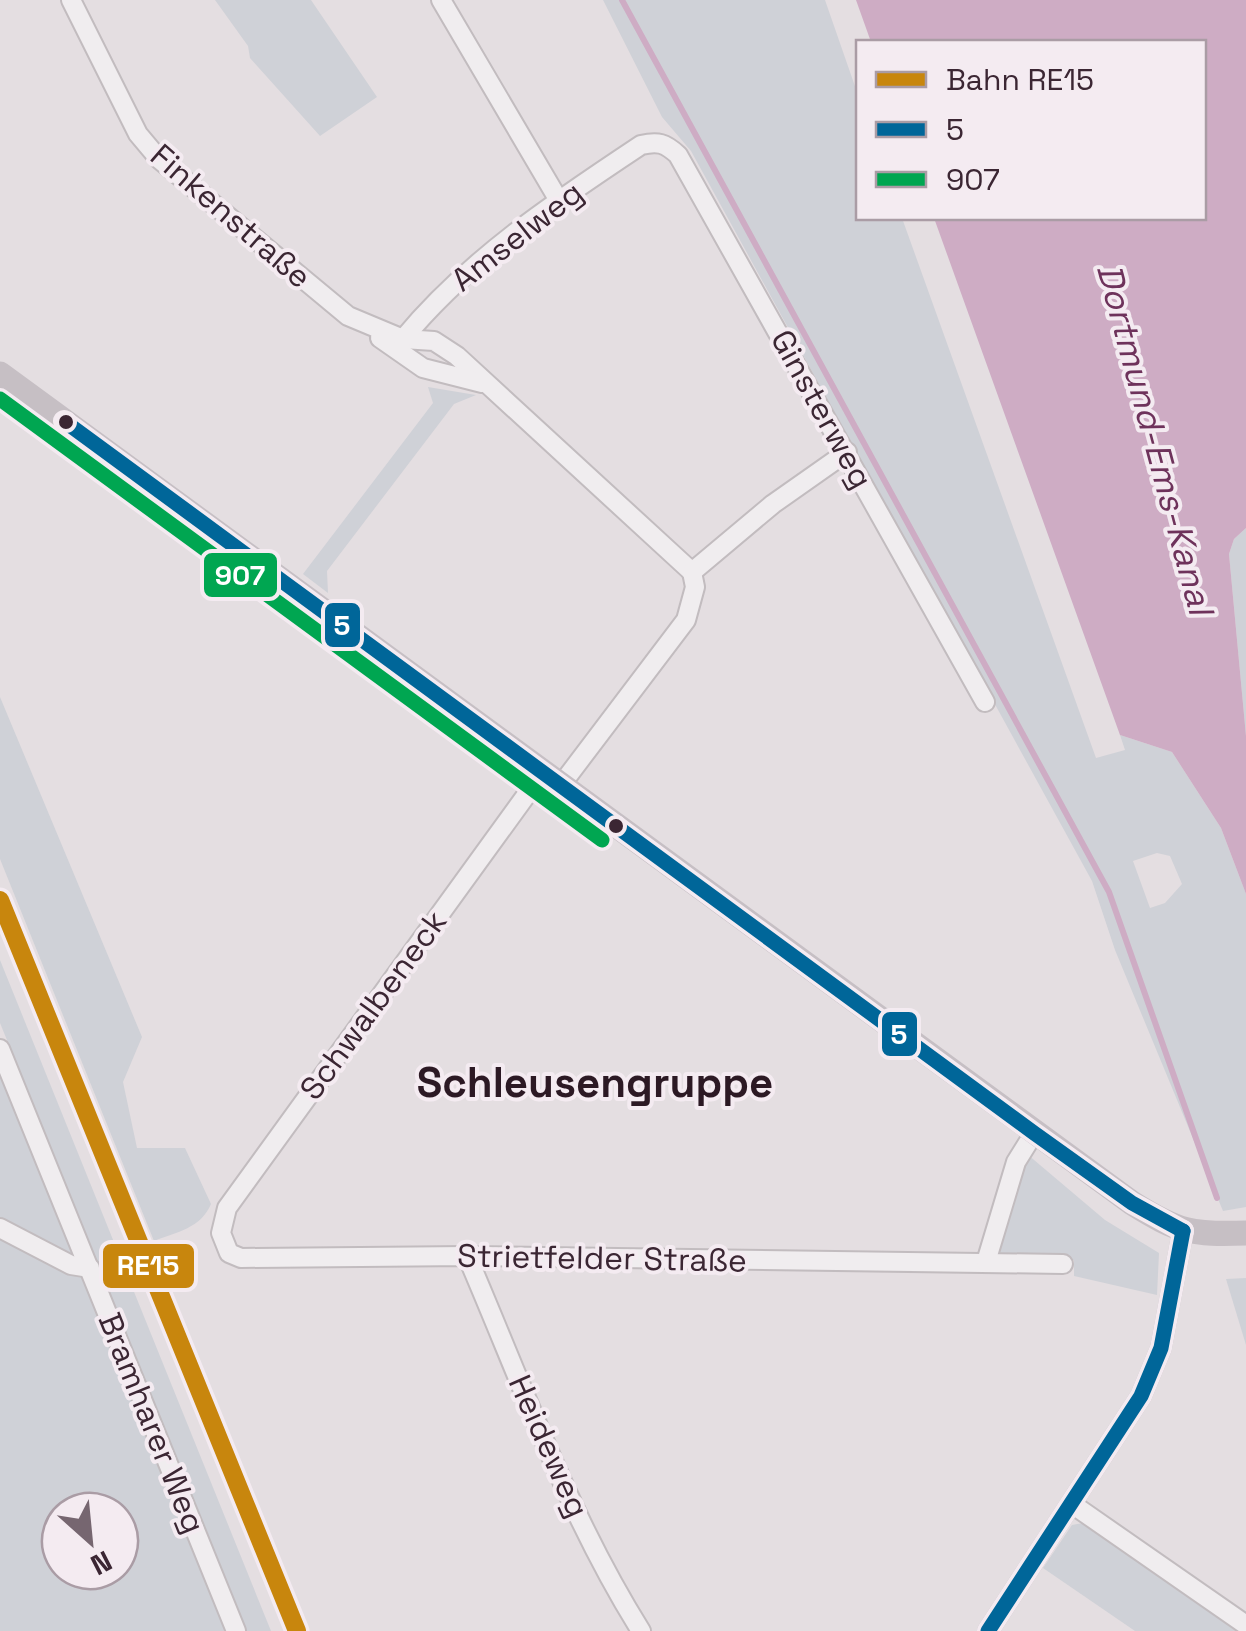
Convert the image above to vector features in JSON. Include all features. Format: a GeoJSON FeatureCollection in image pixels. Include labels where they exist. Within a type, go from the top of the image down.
{"type":"FeatureCollection","features":[{"type":"Feature","properties":{"kind":"street","name":"Finkenstraße"},"geometry":{"type":"LineString","coordinates":[[70,0],[138,134],[160,159],[348,316],[423,368],[487,385]]}},
{"type":"Feature","properties":{"kind":"street"},"geometry":{"type":"LineString","coordinates":[[441,0],[558,199]]}},
{"type":"Feature","properties":{"kind":"street","name":"Ginsterweg"},"geometry":{"type":"LineString","coordinates":[[641,145],[660,143],[678,155],[985,702]]}},
{"type":"Feature","properties":{"kind":"street","name":"Amselweg"},"geometry":{"type":"LineString","coordinates":[[402,338],[470,268],[558,199],[641,145]]}},
{"type":"Feature","properties":{"kind":"street","name":"Finkenstraße"},"geometry":{"type":"LineString","coordinates":[[348,316],[402,338],[434,341],[457,356],[692,572]]}},
{"type":"Feature","properties":{"kind":"street"},"geometry":{"type":"LineString","coordinates":[[0,374],[1132,1203],[1183,1232],[1215,1236],[1244,1232]]}},
{"type":"Feature","properties":{"kind":"street"},"geometry":{"type":"LineString","coordinates":[[692,572],[774,504],[847,452]]}},
{"type":"Feature","properties":{"kind":"street","name":"Schwalbeneck"},"geometry":{"type":"LineString","coordinates":[[224,1245],[221,1221],[226,1208],[552,778],[686,620],[695,587],[692,572]]}},
{"type":"Feature","properties":{"kind":"street","name":"Bramharer Weg"},"geometry":{"type":"LineString","coordinates":[[0,1049],[236,1631]]}},
{"type":"Feature","properties":{"kind":"street"},"geometry":{"type":"LineString","coordinates":[[986,1262],[1016,1162],[1034,1133]]}},
{"type":"Feature","properties":{"kind":"street"},"geometry":{"type":"LineString","coordinates":[[0,1228],[71,1265],[90,1268]]}},
{"type":"Feature","properties":{"kind":"street"},"geometry":{"type":"LineString","coordinates":[[988,1631],[1155,1370],[1183,1232]]}},
{"type":"Feature","properties":{"kind":"street","name":"Strietfelder Straße"},"geometry":{"type":"LineString","coordinates":[[224,1245],[229,1253],[241,1258],[466,1256],[1063,1264]]}},
{"type":"Feature","properties":{"kind":"street","name":"Heideweg"},"geometry":{"type":"LineString","coordinates":[[466,1256],[587,1532],[641,1631]]}},
{"type":"Feature","properties":{"kind":"street"},"geometry":{"type":"LineString","coordinates":[[1072,1504],[1246,1625]]}},
{"type":"Feature","properties":{"kind":"shaded area"},"geometry":{"type":"Polygon","coordinates":[[[215,0],[311,0],[377,97],[320,136],[250,58],[248,46],[215,0]]]}},
{"type":"Feature","properties":{"kind":"shaded area"},"geometry":{"type":"Polygon","coordinates":[[[603,0],[825,0],[856,89],[856,220],[903,220],[1096,758],[1125,750],[1120,735],[1172,752],[1221,828],[1246,894],[1246,1207],[1223,1211],[1115,950],[1092,881],[691,151],[662,117],[603,0]],[[1157,853],[1133,861],[1150,908],[1165,903],[1182,884],[1170,856],[1157,853]]]}},
{"type":"Feature","properties":{"kind":"shaded area"},"geometry":{"type":"Polygon","coordinates":[[[428,387],[476,395],[454,404],[327,571],[328,593],[303,574],[433,403],[428,387]]]}},
{"type":"Feature","properties":{"kind":"shaded area"},"geometry":{"type":"Polygon","coordinates":[[[1246,528],[1246,736],[1229,554],[1234,539],[1246,528]]]}},
{"type":"Feature","properties":{"kind":"shaded area"},"geometry":{"type":"Polygon","coordinates":[[[0,697],[142,1037],[123,1082],[137,1148],[185,1148],[211,1204],[195,1224],[154,1241],[0,859],[0,697]]]}},
{"type":"Feature","properties":{"kind":"shaded area"},"geometry":{"type":"Polygon","coordinates":[[[0,960],[271,1631],[247,1631],[0,1023],[0,960]]]}},
{"type":"Feature","properties":{"kind":"shaded area"},"geometry":{"type":"Polygon","coordinates":[[[0,1074],[226,1631],[0,1631],[0,1074]]]}},
{"type":"Feature","properties":{"kind":"shaded area"},"geometry":{"type":"Polygon","coordinates":[[[1027,1154],[1105,1220],[1159,1253],[1157,1295],[1074,1276],[1074,1260],[1002,1257],[999,1250],[1027,1154]]]}},
{"type":"Feature","properties":{"kind":"shaded area"},"geometry":{"type":"Polygon","coordinates":[[[1246,1278],[1246,1345],[1226,1279],[1246,1278]]]}},
{"type":"Feature","properties":{"kind":"shaded area"},"geometry":{"type":"Polygon","coordinates":[[[1083,1523],[1241,1631],[1135,1631],[1043,1568],[1072,1525],[1083,1523]]]}},
{"type":"Feature","properties":{"kind":"water","name":"Dortmund-Ems-Kanal"},"geometry":{"type":"Polygon","coordinates":[[[856,0],[1246,0],[1246,528],[1234,539],[1229,554],[1246,736],[1246,894],[1221,828],[1172,752],[1120,735],[935,220],[1206,220],[1206,40],[870,40],[856,0]]]}},
{"type":"Feature","properties":{"kind":"waterway"},"geometry":{"type":"LineString","coordinates":[[622,0],[1109,892],[1217,1198]]}},
{"type":"Feature","properties":{"kind":"rail line","name":"RE15"},"geometry":{"type":"LineString","coordinates":[[0,900],[297,1631]]}},
{"type":"Feature","properties":{"kind":"transit line","name":"907"},"geometry":{"type":"LineString","coordinates":[[0,399],[602,840]]}},
{"type":"Feature","properties":{"kind":"transit line","name":"5"},"geometry":{"type":"LineString","coordinates":[[64,421],[1034,1133],[1132,1203],[1183,1231]]}},
{"type":"Feature","properties":{"kind":"transit line","name":"5"},"geometry":{"type":"LineString","coordinates":[[988,1631],[1141,1396],[1161,1348],[1183,1231]]}},
{"type":"Feature","properties":{"kind":"district","name":"Schleusengruppe"},"geometry":{"type":"Point","coordinates":[595,1082]}}]}
